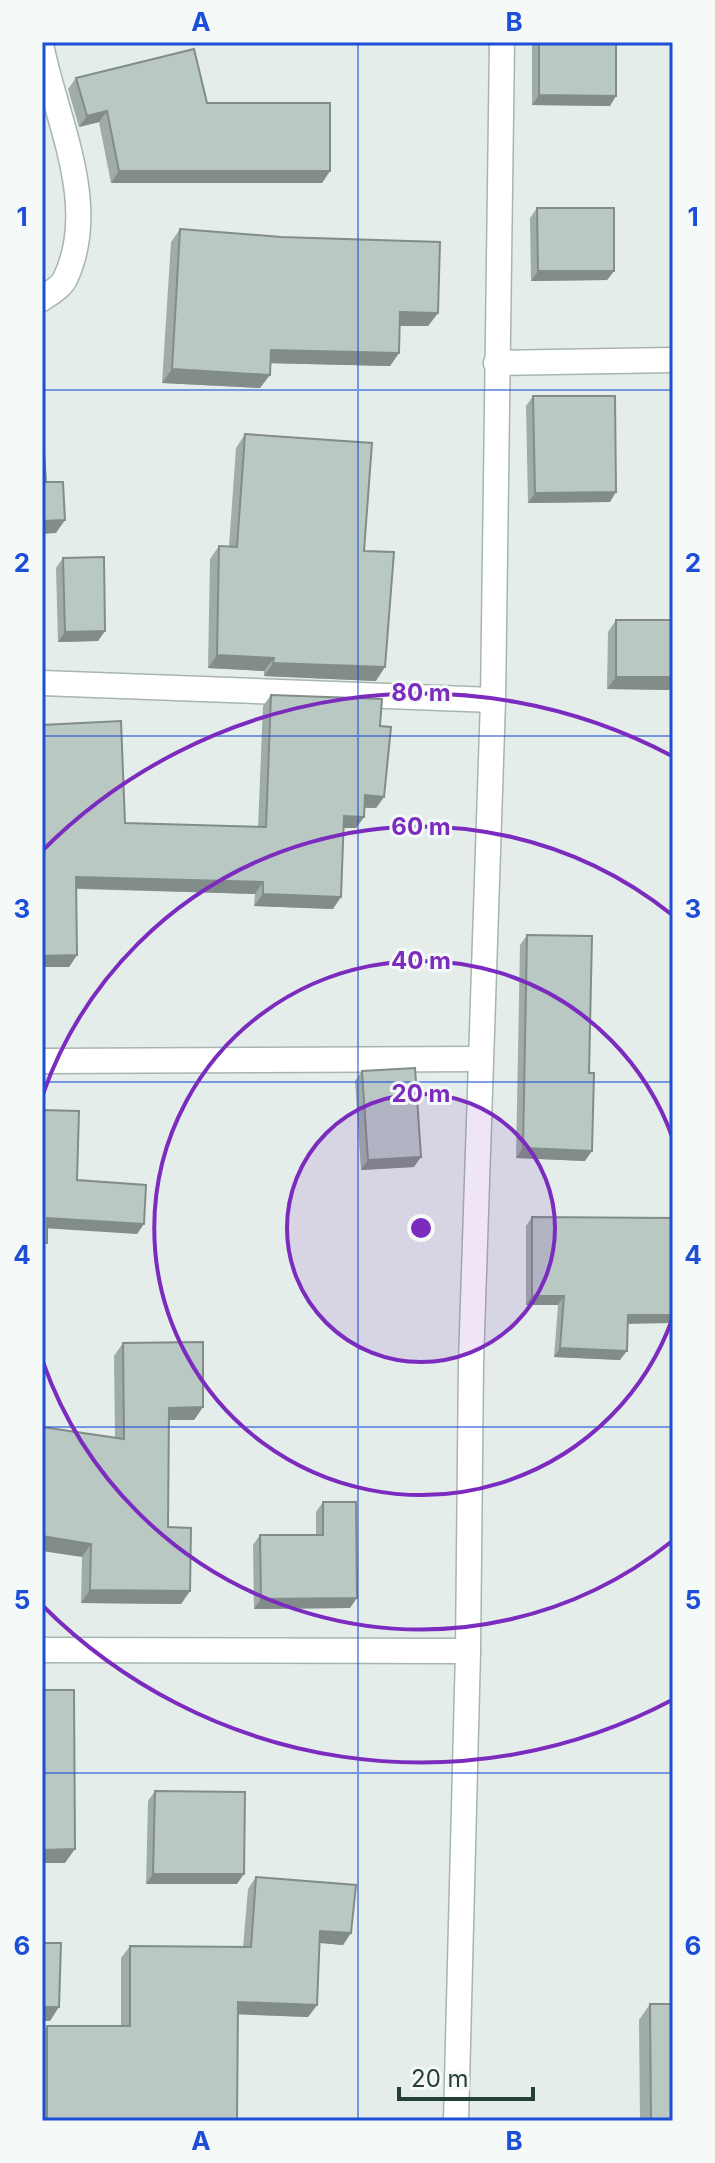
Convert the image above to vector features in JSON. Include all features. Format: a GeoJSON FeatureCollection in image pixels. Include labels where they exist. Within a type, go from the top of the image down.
{"type":"FeatureCollection","features":[{"type":"Feature","properties":{"kind":"street"},"geometry":{"type":"LineString","coordinates":[[456,2121],[468,1651],[471,1362],[493,700],[502,42]]}},
{"type":"Feature","properties":{"kind":"street"},"geometry":{"type":"LineString","coordinates":[[42,49],[72,165],[81,227],[64,282],[42,299]]}},
{"type":"Feature","properties":{"kind":"street"},"geometry":{"type":"LineString","coordinates":[[496,363],[673,360]]}},
{"type":"Feature","properties":{"kind":"street"},"geometry":{"type":"LineString","coordinates":[[42,683],[493,700]]}},
{"type":"Feature","properties":{"kind":"street"},"geometry":{"type":"LineString","coordinates":[[42,1061],[480,1059]]}},
{"type":"Feature","properties":{"kind":"street"},"geometry":{"type":"LineString","coordinates":[[42,1650],[468,1651]]}},
{"type":"Feature","properties":{"kind":"building"},"geometry":{"type":"Polygon","coordinates":[[[539,42],[616,42],[616,96],[539,95],[539,42]]]}},
{"type":"Feature","properties":{"kind":"building"},"geometry":{"type":"Polygon","coordinates":[[[194,49],[207,103],[330,103],[330,171],[119,171],[107,111],[87,116],[76,78],[194,49]]]}},
{"type":"Feature","properties":{"kind":"building"},"geometry":{"type":"Polygon","coordinates":[[[537,208],[614,208],[614,271],[538,271],[537,208]]]}},
{"type":"Feature","properties":{"kind":"building"},"geometry":{"type":"Polygon","coordinates":[[[180,229],[281,237],[440,242],[438,313],[400,312],[399,353],[271,350],[270,375],[172,369],[180,229]]]}},
{"type":"Feature","properties":{"kind":"building"},"geometry":{"type":"Polygon","coordinates":[[[533,396],[615,396],[616,492],[535,493],[533,396]]]}},
{"type":"Feature","properties":{"kind":"building"},"geometry":{"type":"Polygon","coordinates":[[[245,434],[372,443],[364,551],[394,552],[385,667],[273,663],[274,658],[217,655],[219,546],[237,547],[245,434]]]}},
{"type":"Feature","properties":{"kind":"building"},"geometry":{"type":"Polygon","coordinates":[[[42,436],[46,482],[63,482],[65,520],[42,521],[42,436]]]}},
{"type":"Feature","properties":{"kind":"building"},"geometry":{"type":"Polygon","coordinates":[[[104,557],[105,631],[65,632],[63,558],[104,557]]]}},
{"type":"Feature","properties":{"kind":"building"},"geometry":{"type":"Polygon","coordinates":[[[616,620],[673,620],[673,677],[616,677],[616,620]]]}},
{"type":"Feature","properties":{"kind":"building"},"geometry":{"type":"Polygon","coordinates":[[[271,695],[382,699],[380,726],[391,727],[384,797],[365,795],[364,817],[344,816],[341,897],[263,894],[263,882],[76,877],[77,955],[42,956],[42,725],[121,721],[125,823],[266,827],[271,695]]]}},
{"type":"Feature","properties":{"kind":"building"},"geometry":{"type":"Polygon","coordinates":[[[527,935],[592,936],[589,1073],[594,1073],[592,1151],[523,1148],[527,935]]]}},
{"type":"Feature","properties":{"kind":"building"},"geometry":{"type":"Polygon","coordinates":[[[415,1068],[421,1157],[368,1160],[362,1071],[415,1068]]]}},
{"type":"Feature","properties":{"kind":"building"},"geometry":{"type":"Polygon","coordinates":[[[42,1110],[79,1111],[77,1180],[146,1185],[144,1224],[47,1218],[47,1243],[42,1243],[42,1110]]]}},
{"type":"Feature","properties":{"kind":"building"},"geometry":{"type":"Polygon","coordinates":[[[532,1217],[673,1218],[673,1315],[628,1315],[627,1351],[560,1348],[564,1296],[532,1296],[532,1217]]]}},
{"type":"Feature","properties":{"kind":"building"},"geometry":{"type":"Polygon","coordinates":[[[203,1342],[203,1407],[169,1408],[168,1527],[191,1528],[190,1591],[90,1590],[91,1544],[42,1536],[42,1427],[124,1439],[123,1343],[203,1342]]]}},
{"type":"Feature","properties":{"kind":"building"},"geometry":{"type":"Polygon","coordinates":[[[323,1502],[356,1502],[357,1598],[261,1599],[260,1535],[323,1535],[323,1502]]]}},
{"type":"Feature","properties":{"kind":"building"},"geometry":{"type":"Polygon","coordinates":[[[42,1690],[74,1690],[75,1849],[42,1850],[42,1690]]]}},
{"type":"Feature","properties":{"kind":"building"},"geometry":{"type":"Polygon","coordinates":[[[155,1791],[245,1792],[244,1874],[153,1874],[155,1791]]]}},
{"type":"Feature","properties":{"kind":"building"},"geometry":{"type":"Polygon","coordinates":[[[256,1877],[356,1885],[351,1933],[320,1931],[317,2005],[238,2002],[237,2121],[47,2121],[47,2026],[130,2026],[130,1946],[251,1947],[256,1877]]]}},
{"type":"Feature","properties":{"kind":"building"},"geometry":{"type":"Polygon","coordinates":[[[42,1943],[61,1943],[59,2007],[42,2007],[42,1943]]]}},
{"type":"Feature","properties":{"kind":"building"},"geometry":{"type":"Polygon","coordinates":[[[650,2004],[673,2004],[673,2121],[651,2121],[650,2004]]]}}]}
